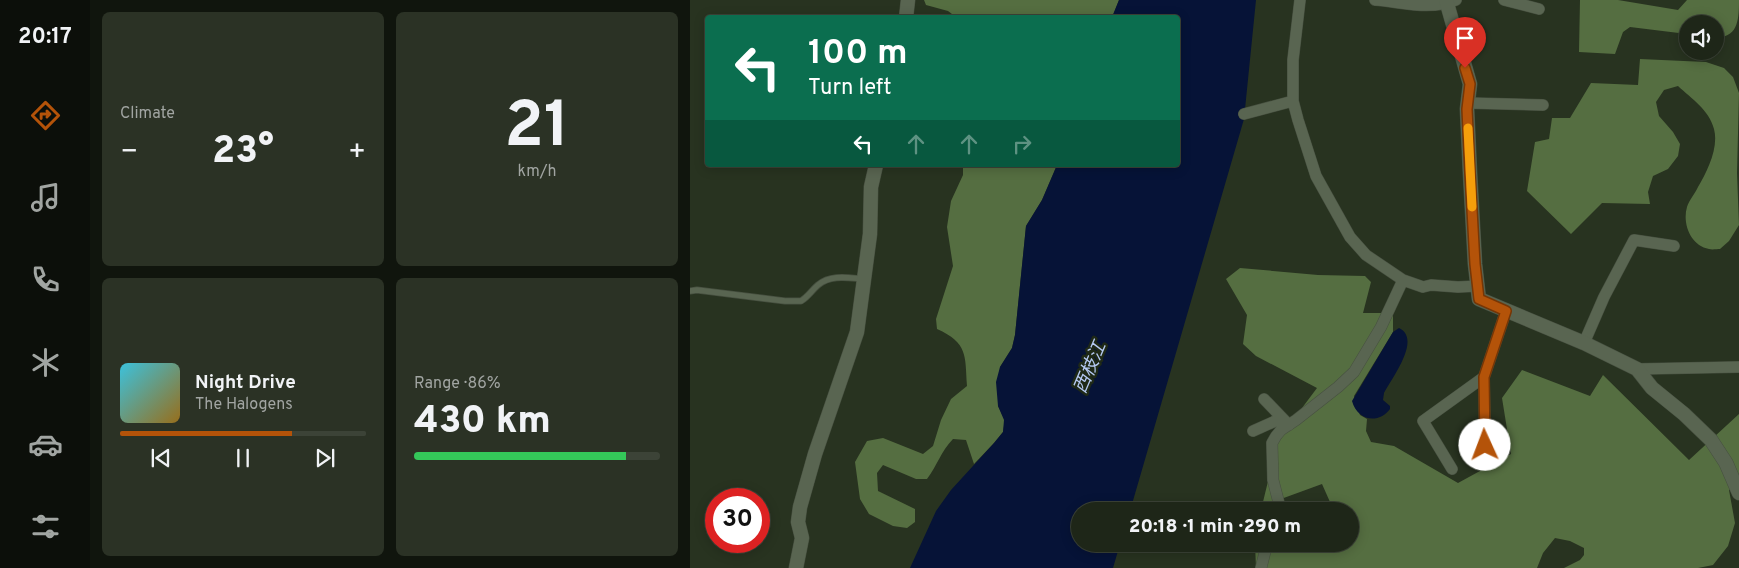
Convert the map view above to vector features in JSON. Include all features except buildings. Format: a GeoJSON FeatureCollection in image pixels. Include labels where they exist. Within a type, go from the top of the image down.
{"type":"FeatureCollection","features":[{"type":"Feature","properties":{"kind":"street"},"geometry":{"type":"LineString","coordinates":[[906,15],[908,0]]}},
{"type":"Feature","properties":{"kind":"street"},"geometry":{"type":"LineString","coordinates":[[1300,0],[1293,60],[1294,101],[1298,120],[1316,176],[1350,237],[1366,255],[1403,280],[1423,287],[1430,285],[1478,286]]}},
{"type":"Feature","properties":{"kind":"street"},"geometry":{"type":"LineString","coordinates":[[1375,0],[1430,7],[1449,1],[1470,84],[1468,103],[1470,173],[1479,299],[1584,343],[1637,369],[1652,388],[1684,414],[1711,440],[1726,463],[1739,494]]}},
{"type":"Feature","properties":{"kind":"street"},"geometry":{"type":"LineString","coordinates":[[1504,0],[1538,9]]}},
{"type":"Feature","properties":{"kind":"street"},"geometry":{"type":"LineString","coordinates":[[1244,114],[1294,101]]}},
{"type":"Feature","properties":{"kind":"street"},"geometry":{"type":"LineString","coordinates":[[1468,103],[1543,105]]}},
{"type":"Feature","properties":{"kind":"street"},"geometry":{"type":"LineString","coordinates":[[796,568],[802,538],[798,522],[800,507],[858,332],[870,234],[871,187],[876,167]]}},
{"type":"Feature","properties":{"kind":"street"},"geometry":{"type":"LineString","coordinates":[[1584,343],[1604,297],[1634,240],[1674,246]]}},
{"type":"Feature","properties":{"kind":"street"},"geometry":{"type":"LineString","coordinates":[[1253,431],[1285,421],[1338,387],[1354,372],[1381,327],[1403,280]]}},
{"type":"Feature","properties":{"kind":"street"},"geometry":{"type":"LineString","coordinates":[[1485,445],[1484,377],[1506,311]]}},
{"type":"Feature","properties":{"kind":"street"},"geometry":{"type":"LineString","coordinates":[[1637,369],[1739,367]]}},
{"type":"Feature","properties":{"kind":"street"},"geometry":{"type":"LineString","coordinates":[[1452,468],[1423,420],[1484,377]]}},
{"type":"Feature","properties":{"kind":"street"},"geometry":{"type":"LineString","coordinates":[[1264,399],[1285,421]]}},
{"type":"Feature","properties":{"kind":"street"},"geometry":{"type":"LineString","coordinates":[[1279,502],[1273,480],[1272,443],[1285,421]]}},
{"type":"Feature","properties":{"kind":"street"},"geometry":{"type":"LineString","coordinates":[[1261,568],[1265,552]]}},
{"type":"Feature","properties":{"kind":"lane"},"geometry":{"type":"LineString","coordinates":[[690,291],[697,290],[785,301],[801,301],[820,283],[830,278],[864,279]]}},
{"type":"Feature","properties":{"kind":"green space"},"geometry":{"type":"Polygon","coordinates":[[[924,0],[1119,0],[1113,15],[953,15],[948,11],[926,5],[924,0]]]}},
{"type":"Feature","properties":{"kind":"green space"},"geometry":{"type":"Polygon","coordinates":[[[1580,0],[1618,0],[1678,10],[1687,0],[1739,0],[1736,26],[1733,31],[1724,36],[1724,15],[1679,15],[1679,33],[1630,27],[1623,32],[1615,54],[1579,52],[1580,0]]]}},
{"type":"Feature","properties":{"kind":"green space"},"geometry":{"type":"Polygon","coordinates":[[[1640,59],[1706,62],[1724,68],[1733,77],[1739,93],[1737,173],[1739,225],[1729,241],[1720,249],[1709,249],[1697,244],[1687,227],[1687,207],[1714,152],[1715,136],[1712,122],[1704,110],[1678,86],[1664,90],[1656,102],[1659,116],[1673,132],[1680,144],[1678,156],[1668,169],[1653,176],[1648,192],[1650,204],[1602,203],[1571,234],[1527,191],[1535,142],[1549,139],[1552,118],[1570,118],[1591,83],[1638,85],[1640,59]]]}},
{"type":"Feature","properties":{"kind":"green space"},"geometry":{"type":"Polygon","coordinates":[[[963,167],[1056,167],[1042,200],[1026,226],[1015,335],[1012,348],[1000,367],[998,406],[1005,420],[1003,432],[974,464],[966,440],[953,439],[945,448],[927,479],[916,479],[883,465],[877,473],[878,491],[915,509],[915,522],[907,528],[893,526],[869,514],[860,499],[855,462],[867,441],[883,438],[923,454],[933,446],[941,420],[951,399],[967,386],[963,351],[954,339],[937,329],[936,319],[953,266],[947,227],[951,201],[963,175],[963,167]]]}},
{"type":"Feature","properties":{"kind":"green space"},"geometry":{"type":"Polygon","coordinates":[[[1240,268],[1318,275],[1365,276],[1371,282],[1363,313],[1393,313],[1393,332],[1354,396],[1360,415],[1367,419],[1366,431],[1371,442],[1394,446],[1458,483],[1511,454],[1502,398],[1522,370],[1590,396],[1603,375],[1689,460],[1739,414],[1739,486],[1729,490],[1735,523],[1728,546],[1713,565],[1698,568],[1564,568],[1580,560],[1584,555],[1584,548],[1570,541],[1555,538],[1543,553],[1537,568],[1256,568],[1255,552],[1359,552],[1359,502],[1330,502],[1322,484],[1273,502],[1263,502],[1278,440],[1317,388],[1256,356],[1243,344],[1247,315],[1226,279],[1240,268]]]}},
{"type":"Feature","properties":{"kind":"water","name":"西枝江"},"geometry":{"type":"Polygon","coordinates":[[[1119,0],[1256,0],[1244,119],[1133,502],[1071,502],[1071,552],[1118,552],[1113,568],[910,568],[936,511],[951,490],[1003,432],[1004,420],[998,406],[996,382],[1000,367],[1012,348],[1015,335],[1026,226],[1042,200],[1056,167],[1180,167],[1180,15],[1113,15],[1119,0]]]}},
{"type":"Feature","properties":{"kind":"water"},"geometry":{"type":"Polygon","coordinates":[[[1399,328],[1405,333],[1407,341],[1403,359],[1384,393],[1383,400],[1390,406],[1390,409],[1380,417],[1368,418],[1358,413],[1352,401],[1393,332],[1399,328]]]}},
{"type":"Feature","properties":{"kind":"slow traffic"},"geometry":{"type":"LineString","coordinates":[[1468,128],[1472,207]]}},
{"type":"Feature","properties":{"kind":"route"},"geometry":{"type":"LineString","coordinates":[[1465,68],[1470,84],[1467,109],[1475,264],[1479,299],[1506,311],[1484,377],[1485,445]]}}]}
